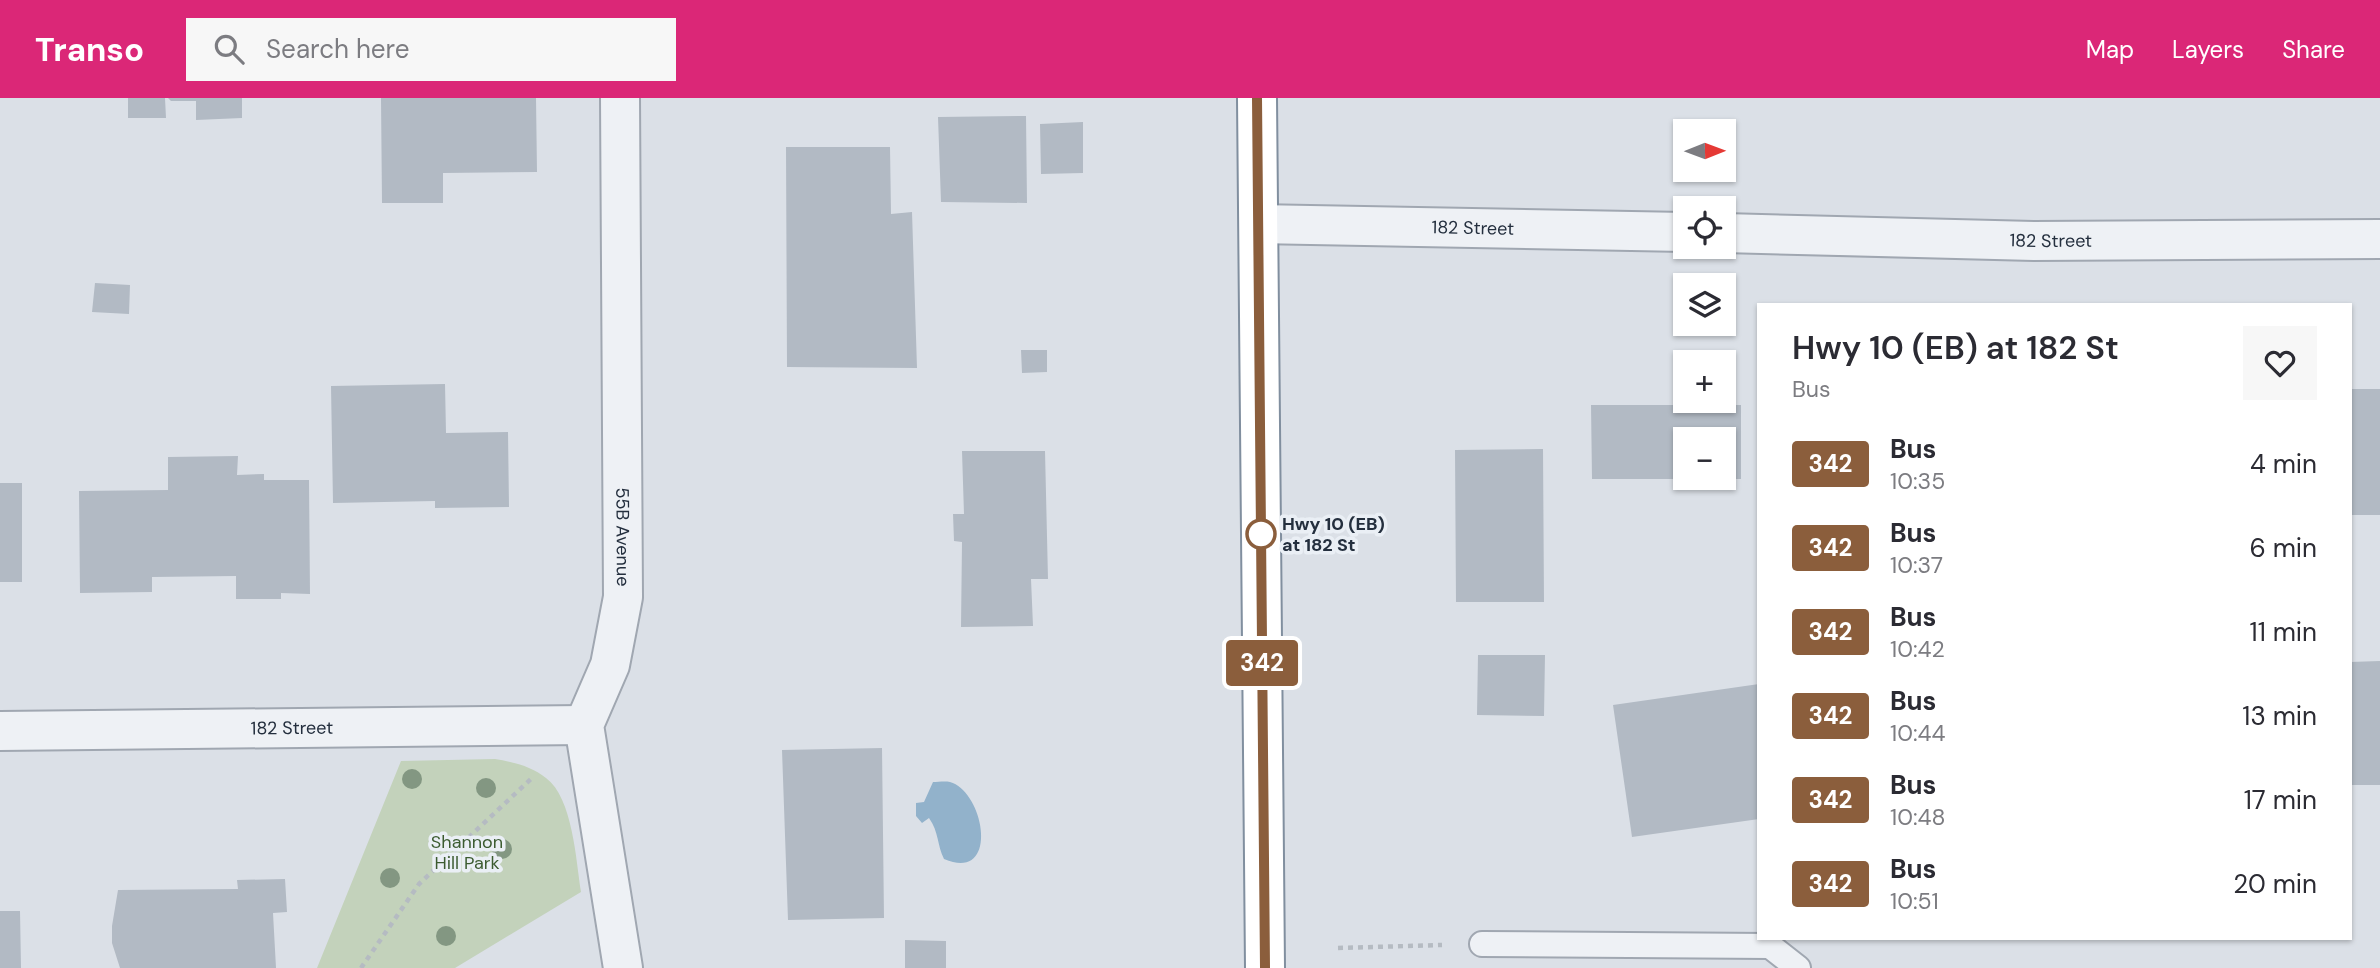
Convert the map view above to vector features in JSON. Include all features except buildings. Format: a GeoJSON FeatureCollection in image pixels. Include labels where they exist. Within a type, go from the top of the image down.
{"type":"FeatureCollection","features":[{"type":"Feature","properties":{"kind":"highway"},"geometry":{"type":"LineString","coordinates":[[1257,98],[1265,968]]}},
{"type":"Feature","properties":{"kind":"street","name":"55B Avenue"},"geometry":{"type":"LineString","coordinates":[[584,725],[611,665],[623,597],[620,98]]}},
{"type":"Feature","properties":{"kind":"street","name":"182 Street"},"geometry":{"type":"LineString","coordinates":[[1259,224],[1673,232]]}},
{"type":"Feature","properties":{"kind":"street","name":"182 Street"},"geometry":{"type":"LineString","coordinates":[[1736,233],[2034,241],[2380,239]]}},
{"type":"Feature","properties":{"kind":"street","name":"182 Street"},"geometry":{"type":"LineString","coordinates":[[0,731],[584,725]]}},
{"type":"Feature","properties":{"kind":"street"},"geometry":{"type":"LineString","coordinates":[[584,725],[623,968]]}},
{"type":"Feature","properties":{"kind":"lane"},"geometry":{"type":"LineString","coordinates":[[1482,944],[1770,946],[1798,968]]}},
{"type":"Feature","properties":{"kind":"path"},"geometry":{"type":"LineString","coordinates":[[361,968],[419,884],[540,769]]}},
{"type":"Feature","properties":{"kind":"path"},"geometry":{"type":"LineString","coordinates":[[1338,948],[1482,944]]}},
{"type":"Feature","properties":{"kind":"green space","name":"Shannon Hill Park"},"geometry":{"type":"Polygon","coordinates":[[[495,759],[534,770],[555,787],[572,831],[581,892],[455,968],[317,968],[401,761],[495,759]]]}},
{"type":"Feature","properties":{"kind":"water"},"geometry":{"type":"Polygon","coordinates":[[[933,782],[950,782],[962,789],[972,802],[978,817],[980,848],[973,858],[962,863],[944,859],[935,828],[929,818],[922,823],[916,816],[916,803],[924,802],[933,782]]]}},
{"type":"Feature","properties":{"kind":"bus line","name":"342"},"geometry":{"type":"LineString","coordinates":[[1257,98],[1265,968]]}},
{"type":"Feature","properties":{"kind":"place","name":"Hwy 10 (EB) at 182 St"},"geometry":{"type":"Point","coordinates":[1261,534]}}]}
